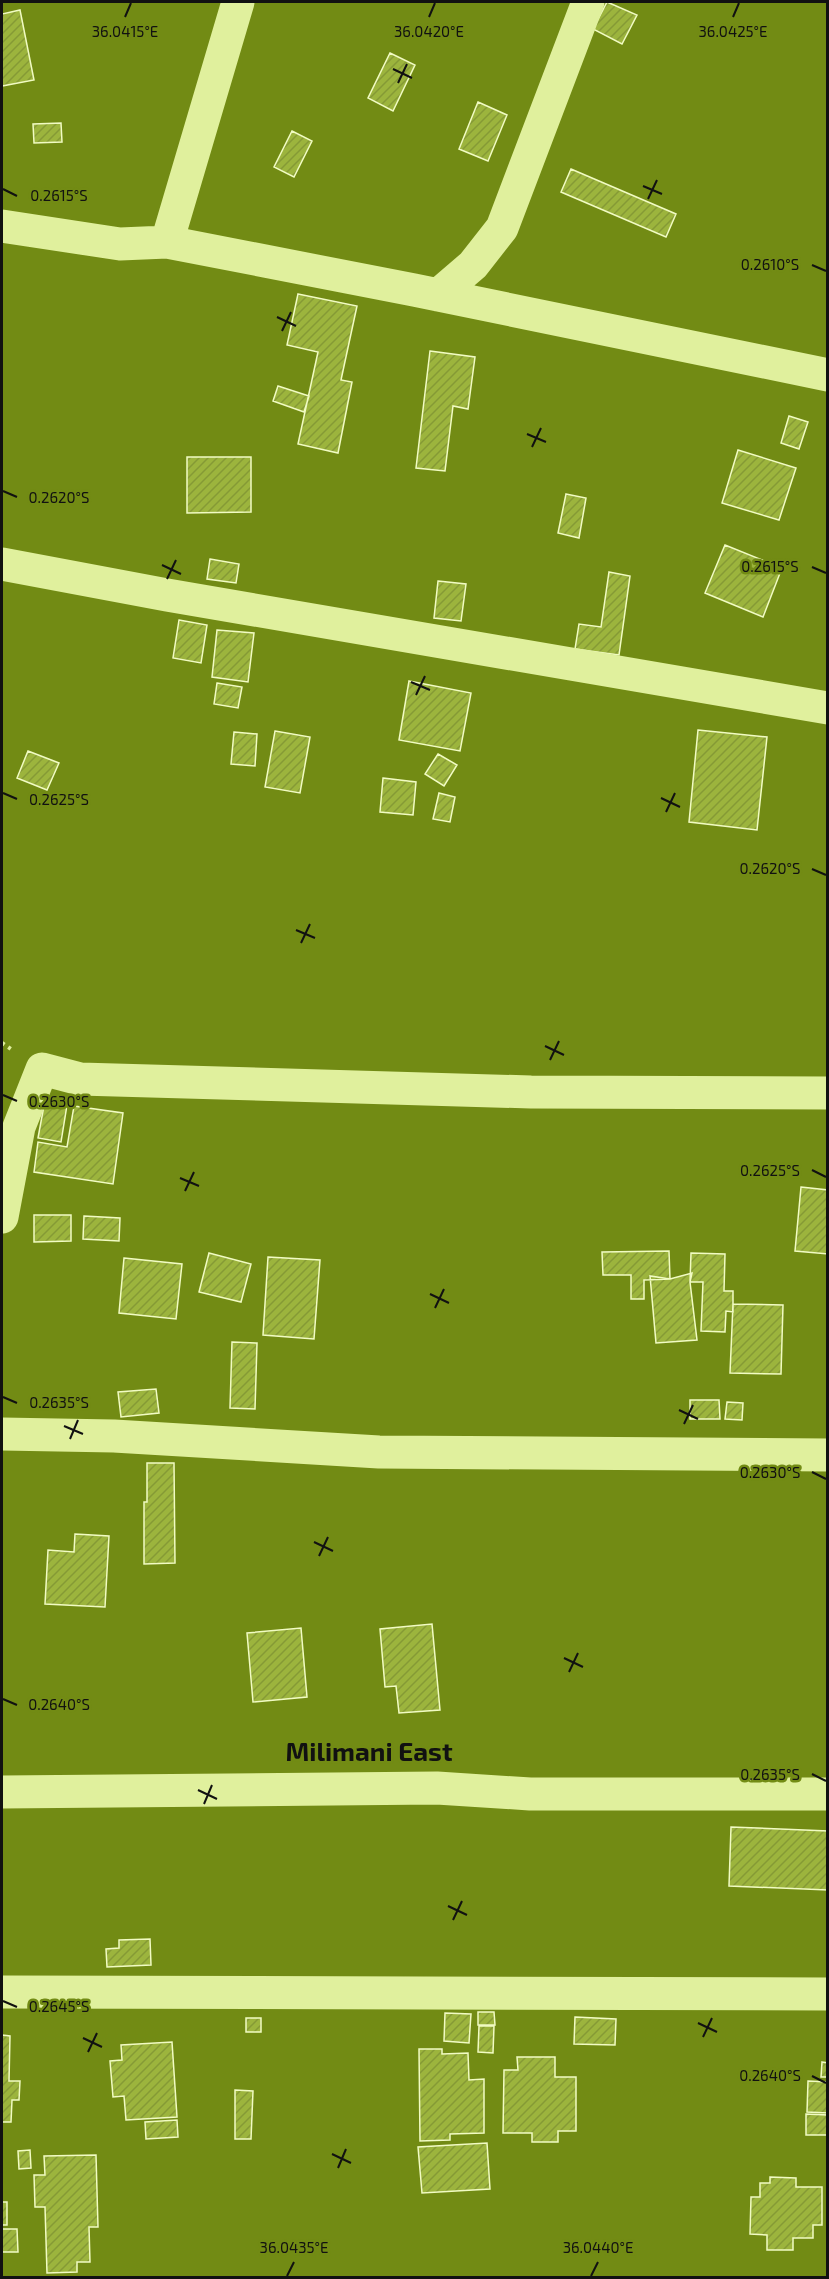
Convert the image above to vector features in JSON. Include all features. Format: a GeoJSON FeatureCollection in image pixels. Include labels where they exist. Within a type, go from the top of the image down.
{"type":"FeatureCollection","features":[{"type":"Feature","properties":{"kind":"street"},"geometry":{"type":"LineString","coordinates":[[167,242],[238,2]]}},
{"type":"Feature","properties":{"kind":"street"},"geometry":{"type":"LineString","coordinates":[[438,295],[473,264],[502,228],[588,2]]}},
{"type":"Feature","properties":{"kind":"street"},"geometry":{"type":"LineString","coordinates":[[2,226],[120,244],[167,242],[828,375]]}},
{"type":"Feature","properties":{"kind":"street"},"geometry":{"type":"LineString","coordinates":[[2,564],[166,595],[828,708]]}},
{"type":"Feature","properties":{"kind":"street"},"geometry":{"type":"LineString","coordinates":[[2,1216],[19,1127],[42,1069],[80,1079],[531,1092],[828,1093]]}},
{"type":"Feature","properties":{"kind":"street"},"geometry":{"type":"LineString","coordinates":[[2,1434],[114,1436],[379,1452],[828,1455]]}},
{"type":"Feature","properties":{"kind":"street"},"geometry":{"type":"LineString","coordinates":[[2,1792],[437,1788],[530,1794],[828,1794]]}},
{"type":"Feature","properties":{"kind":"street"},"geometry":{"type":"LineString","coordinates":[[2,1992],[828,1994]]}},
{"type":"Feature","properties":{"kind":"building"},"geometry":{"type":"Polygon","coordinates":[[[607,2],[637,15],[622,44],[593,29],[607,2]]]}},
{"type":"Feature","properties":{"kind":"building"},"geometry":{"type":"Polygon","coordinates":[[[20,10],[34,80],[2,86],[2,14],[20,10]]]}},
{"type":"Feature","properties":{"kind":"building"},"geometry":{"type":"Polygon","coordinates":[[[390,53],[415,65],[393,111],[368,98],[390,53]]]}},
{"type":"Feature","properties":{"kind":"building"},"geometry":{"type":"Polygon","coordinates":[[[478,102],[507,115],[488,161],[459,149],[478,102]]]}},
{"type":"Feature","properties":{"kind":"building"},"geometry":{"type":"Polygon","coordinates":[[[61,123],[62,142],[34,143],[33,124],[61,123]]]}},
{"type":"Feature","properties":{"kind":"building"},"geometry":{"type":"Polygon","coordinates":[[[292,131],[312,141],[294,177],[274,167],[292,131]]]}},
{"type":"Feature","properties":{"kind":"building"},"geometry":{"type":"Polygon","coordinates":[[[571,169],[676,214],[666,237],[561,192],[571,169]]]}},
{"type":"Feature","properties":{"kind":"building"},"geometry":{"type":"Polygon","coordinates":[[[298,294],[357,306],[341,380],[352,382],[338,453],[298,444],[318,352],[287,345],[298,294]]]}},
{"type":"Feature","properties":{"kind":"building"},"geometry":{"type":"Polygon","coordinates":[[[430,351],[475,357],[468,409],[453,406],[445,471],[416,468],[430,351]]]}},
{"type":"Feature","properties":{"kind":"building"},"geometry":{"type":"Polygon","coordinates":[[[278,386],[309,396],[304,412],[273,401],[278,386]]]}},
{"type":"Feature","properties":{"kind":"building"},"geometry":{"type":"Polygon","coordinates":[[[789,416],[808,422],[799,449],[781,443],[789,416]]]}},
{"type":"Feature","properties":{"kind":"building"},"geometry":{"type":"Polygon","coordinates":[[[738,450],[796,468],[779,520],[722,503],[738,450]]]}},
{"type":"Feature","properties":{"kind":"building"},"geometry":{"type":"Polygon","coordinates":[[[187,457],[251,457],[251,512],[187,513],[187,457]]]}},
{"type":"Feature","properties":{"kind":"building"},"geometry":{"type":"Polygon","coordinates":[[[566,494],[586,498],[579,538],[558,533],[566,494]]]}},
{"type":"Feature","properties":{"kind":"building"},"geometry":{"type":"Polygon","coordinates":[[[725,545],[782,568],[763,617],[705,593],[725,545]]]}},
{"type":"Feature","properties":{"kind":"building"},"geometry":{"type":"Polygon","coordinates":[[[210,559],[239,564],[236,583],[207,579],[210,559]]]}},
{"type":"Feature","properties":{"kind":"building"},"geometry":{"type":"Polygon","coordinates":[[[609,572],[630,576],[619,655],[575,649],[579,624],[601,627],[609,572]]]}},
{"type":"Feature","properties":{"kind":"building"},"geometry":{"type":"Polygon","coordinates":[[[438,581],[466,584],[461,621],[434,618],[438,581]]]}},
{"type":"Feature","properties":{"kind":"building"},"geometry":{"type":"Polygon","coordinates":[[[179,620],[207,625],[201,663],[173,658],[179,620]]]}},
{"type":"Feature","properties":{"kind":"building"},"geometry":{"type":"Polygon","coordinates":[[[217,630],[254,633],[248,682],[212,677],[217,630]]]}},
{"type":"Feature","properties":{"kind":"building"},"geometry":{"type":"Polygon","coordinates":[[[409,681],[471,693],[460,751],[399,740],[409,681]]]}},
{"type":"Feature","properties":{"kind":"building"},"geometry":{"type":"Polygon","coordinates":[[[217,683],[242,687],[238,708],[214,704],[217,683]]]}},
{"type":"Feature","properties":{"kind":"building"},"geometry":{"type":"Polygon","coordinates":[[[698,730],[767,737],[757,830],[689,822],[698,730]]]}},
{"type":"Feature","properties":{"kind":"building"},"geometry":{"type":"Polygon","coordinates":[[[275,731],[310,737],[300,793],[265,787],[275,731]]]}},
{"type":"Feature","properties":{"kind":"building"},"geometry":{"type":"Polygon","coordinates":[[[234,732],[257,734],[255,766],[231,764],[234,732]]]}},
{"type":"Feature","properties":{"kind":"building"},"geometry":{"type":"Polygon","coordinates":[[[28,751],[59,763],[47,790],[17,778],[28,751]]]}},
{"type":"Feature","properties":{"kind":"building"},"geometry":{"type":"Polygon","coordinates":[[[438,754],[457,765],[444,786],[425,774],[438,754]]]}},
{"type":"Feature","properties":{"kind":"building"},"geometry":{"type":"Polygon","coordinates":[[[383,778],[416,782],[413,815],[380,812],[383,778]]]}},
{"type":"Feature","properties":{"kind":"building"},"geometry":{"type":"Polygon","coordinates":[[[439,793],[455,797],[450,822],[433,819],[439,793]]]}},
{"type":"Feature","properties":{"kind":"building"},"geometry":{"type":"Polygon","coordinates":[[[45,1100],[67,1105],[61,1142],[38,1138],[45,1100]]]}},
{"type":"Feature","properties":{"kind":"building"},"geometry":{"type":"Polygon","coordinates":[[[74,1106],[123,1113],[113,1184],[34,1172],[38,1142],[67,1147],[74,1106]]]}},
{"type":"Feature","properties":{"kind":"building"},"geometry":{"type":"Polygon","coordinates":[[[801,1187],[828,1190],[828,1254],[795,1251],[801,1187]]]}},
{"type":"Feature","properties":{"kind":"building"},"geometry":{"type":"Polygon","coordinates":[[[34,1215],[71,1215],[71,1241],[34,1242],[34,1215]]]}},
{"type":"Feature","properties":{"kind":"building"},"geometry":{"type":"Polygon","coordinates":[[[84,1216],[120,1218],[119,1241],[83,1239],[84,1216]]]}},
{"type":"Feature","properties":{"kind":"building"},"geometry":{"type":"Polygon","coordinates":[[[669,1251],[670,1279],[644,1280],[644,1299],[631,1299],[631,1275],[603,1275],[602,1252],[669,1251]]]}},
{"type":"Feature","properties":{"kind":"building"},"geometry":{"type":"Polygon","coordinates":[[[209,1253],[251,1264],[241,1302],[199,1292],[209,1253]]]}},
{"type":"Feature","properties":{"kind":"building"},"geometry":{"type":"Polygon","coordinates":[[[691,1253],[725,1254],[724,1291],[733,1291],[733,1312],[726,1311],[725,1332],[701,1331],[703,1282],[690,1282],[691,1253]]]}},
{"type":"Feature","properties":{"kind":"building"},"geometry":{"type":"Polygon","coordinates":[[[268,1257],[320,1260],[314,1339],[263,1335],[268,1257]]]}},
{"type":"Feature","properties":{"kind":"building"},"geometry":{"type":"Polygon","coordinates":[[[124,1258],[182,1264],[176,1319],[119,1313],[124,1258]]]}},
{"type":"Feature","properties":{"kind":"building"},"geometry":{"type":"Polygon","coordinates":[[[692,1273],[690,1282],[697,1340],[656,1343],[650,1276],[670,1279],[692,1273]]]}},
{"type":"Feature","properties":{"kind":"building"},"geometry":{"type":"Polygon","coordinates":[[[733,1304],[783,1305],[781,1374],[730,1373],[733,1304]]]}},
{"type":"Feature","properties":{"kind":"building"},"geometry":{"type":"Polygon","coordinates":[[[232,1342],[257,1343],[255,1409],[230,1408],[232,1342]]]}},
{"type":"Feature","properties":{"kind":"building"},"geometry":{"type":"Polygon","coordinates":[[[156,1389],[159,1413],[121,1417],[118,1392],[156,1389]]]}},
{"type":"Feature","properties":{"kind":"building"},"geometry":{"type":"Polygon","coordinates":[[[690,1400],[719,1400],[720,1419],[690,1419],[690,1400]]]}},
{"type":"Feature","properties":{"kind":"building"},"geometry":{"type":"Polygon","coordinates":[[[727,1402],[743,1403],[742,1420],[725,1419],[727,1402]]]}},
{"type":"Feature","properties":{"kind":"building"},"geometry":{"type":"Polygon","coordinates":[[[147,1463],[174,1463],[175,1563],[144,1564],[144,1502],[147,1502],[147,1463]]]}},
{"type":"Feature","properties":{"kind":"building"},"geometry":{"type":"Polygon","coordinates":[[[75,1534],[109,1536],[105,1607],[45,1604],[48,1550],[74,1552],[75,1534]]]}},
{"type":"Feature","properties":{"kind":"building"},"geometry":{"type":"Polygon","coordinates":[[[432,1624],[440,1710],[399,1713],[396,1686],[385,1687],[380,1629],[432,1624]]]}},
{"type":"Feature","properties":{"kind":"building"},"geometry":{"type":"Polygon","coordinates":[[[301,1628],[307,1697],[253,1702],[247,1633],[301,1628]]]}},
{"type":"Feature","properties":{"kind":"building"},"geometry":{"type":"Polygon","coordinates":[[[731,1827],[828,1831],[828,1890],[729,1886],[731,1827]]]}},
{"type":"Feature","properties":{"kind":"building"},"geometry":{"type":"Polygon","coordinates":[[[150,1939],[151,1965],[107,1967],[106,1949],[119,1948],[119,1940],[150,1939]]]}},
{"type":"Feature","properties":{"kind":"building"},"geometry":{"type":"Polygon","coordinates":[[[478,2012],[494,2012],[495,2025],[478,2025],[478,2012]]]}},
{"type":"Feature","properties":{"kind":"building"},"geometry":{"type":"Polygon","coordinates":[[[445,2013],[471,2014],[469,2043],[444,2041],[445,2013]]]}},
{"type":"Feature","properties":{"kind":"building"},"geometry":{"type":"Polygon","coordinates":[[[575,2017],[616,2019],[615,2045],[574,2044],[575,2017]]]}},
{"type":"Feature","properties":{"kind":"building"},"geometry":{"type":"Polygon","coordinates":[[[246,2018],[261,2018],[261,2032],[246,2032],[246,2018]]]}},
{"type":"Feature","properties":{"kind":"building"},"geometry":{"type":"Polygon","coordinates":[[[479,2026],[494,2026],[493,2053],[478,2052],[479,2026]]]}},
{"type":"Feature","properties":{"kind":"building"},"geometry":{"type":"Polygon","coordinates":[[[2,2035],[10,2036],[9,2081],[20,2081],[19,2100],[12,2100],[11,2122],[2,2122],[2,2035]]]}},
{"type":"Feature","properties":{"kind":"building"},"geometry":{"type":"Polygon","coordinates":[[[172,2042],[177,2117],[126,2120],[124,2096],[113,2097],[110,2061],[122,2060],[121,2045],[172,2042]]]}},
{"type":"Feature","properties":{"kind":"building"},"geometry":{"type":"Polygon","coordinates":[[[419,2049],[442,2049],[442,2054],[468,2053],[469,2080],[484,2079],[484,2133],[450,2134],[450,2140],[420,2141],[419,2049]]]}},
{"type":"Feature","properties":{"kind":"building"},"geometry":{"type":"Polygon","coordinates":[[[517,2057],[555,2057],[555,2077],[576,2077],[576,2131],[558,2131],[558,2142],[532,2142],[532,2133],[503,2133],[504,2070],[518,2070],[517,2057]]]}},
{"type":"Feature","properties":{"kind":"building"},"geometry":{"type":"Polygon","coordinates":[[[822,2062],[828,2063],[828,2077],[821,2077],[822,2062]]]}},
{"type":"Feature","properties":{"kind":"building"},"geometry":{"type":"Polygon","coordinates":[[[808,2081],[828,2082],[828,2113],[807,2112],[808,2081]]]}},
{"type":"Feature","properties":{"kind":"building"},"geometry":{"type":"Polygon","coordinates":[[[235,2090],[253,2091],[251,2139],[235,2139],[235,2090]]]}},
{"type":"Feature","properties":{"kind":"building"},"geometry":{"type":"Polygon","coordinates":[[[806,2114],[828,2115],[828,2135],[806,2135],[806,2114]]]}},
{"type":"Feature","properties":{"kind":"building"},"geometry":{"type":"Polygon","coordinates":[[[177,2120],[178,2137],[146,2139],[145,2122],[177,2120]]]}},
{"type":"Feature","properties":{"kind":"building"},"geometry":{"type":"Polygon","coordinates":[[[487,2143],[490,2189],[422,2193],[418,2147],[487,2143]]]}},
{"type":"Feature","properties":{"kind":"building"},"geometry":{"type":"Polygon","coordinates":[[[30,2150],[31,2168],[19,2169],[18,2151],[30,2150]]]}},
{"type":"Feature","properties":{"kind":"building"},"geometry":{"type":"Polygon","coordinates":[[[96,2155],[98,2227],[89,2227],[90,2262],[77,2262],[77,2272],[47,2273],[45,2207],[35,2207],[34,2175],[45,2175],[44,2156],[96,2155]]]}},
{"type":"Feature","properties":{"kind":"building"},"geometry":{"type":"Polygon","coordinates":[[[770,2177],[796,2178],[796,2187],[822,2187],[822,2225],[813,2225],[813,2238],[793,2238],[793,2250],[767,2250],[767,2235],[750,2234],[751,2197],[760,2197],[760,2183],[770,2183],[770,2177]]]}},
{"type":"Feature","properties":{"kind":"building"},"geometry":{"type":"Polygon","coordinates":[[[2,2202],[7,2202],[7,2225],[2,2225],[2,2202]]]}},
{"type":"Feature","properties":{"kind":"building"},"geometry":{"type":"Polygon","coordinates":[[[2,2229],[17,2229],[18,2252],[2,2252],[2,2229]]]}},
{"type":"Feature","properties":{"kind":"district","name":"Milimani East"},"geometry":{"type":"Point","coordinates":[369,1750]}}]}
